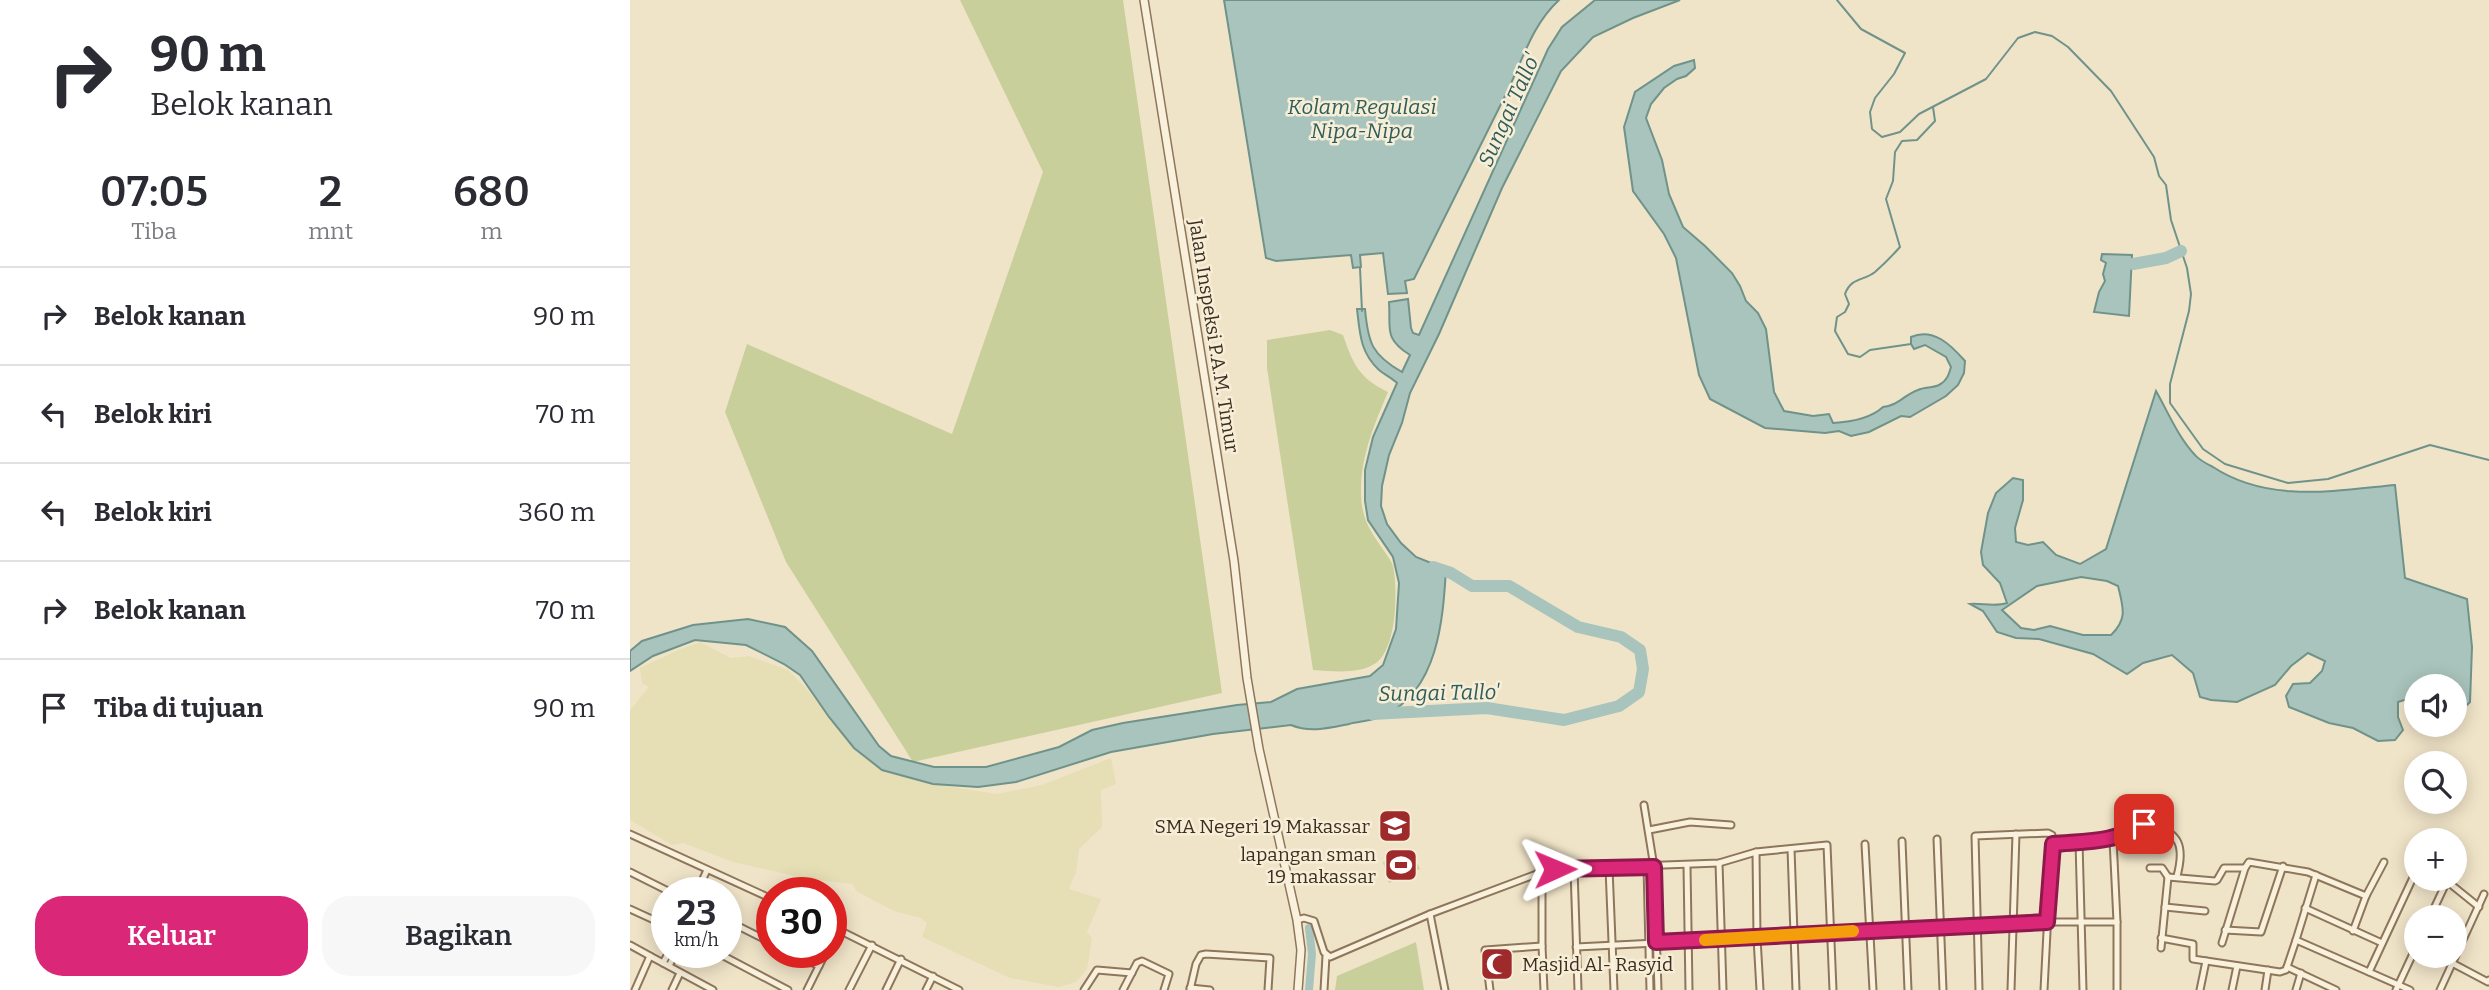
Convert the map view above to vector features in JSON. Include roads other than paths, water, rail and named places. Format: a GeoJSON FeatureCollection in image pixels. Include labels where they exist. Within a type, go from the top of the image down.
{"type":"FeatureCollection","features":[{"type":"Feature","properties":{"kind":"street","name":"Jalan Inspeksi P.A.M. Timur"},"geometry":{"type":"LineString","coordinates":[[1144,0],[1234,561],[1247,678],[1259,749],[1297,920],[1301,950],[1298,990]]}},
{"type":"Feature","properties":{"kind":"street"},"geometry":{"type":"LineString","coordinates":[[1644,805],[1649,830],[1658,990]]}},
{"type":"Feature","properties":{"kind":"street"},"geometry":{"type":"LineString","coordinates":[[1649,830],[1690,822],[1731,825]]}},
{"type":"Feature","properties":{"kind":"street"},"geometry":{"type":"LineString","coordinates":[[2053,844],[2113,839],[2129,834],[2149,822],[2167,831],[2178,842],[2182,851],[2177,876]]}},
{"type":"Feature","properties":{"kind":"street"},"geometry":{"type":"LineString","coordinates":[[1979,990],[1975,836],[2050,833],[2053,844],[2044,990]]}},
{"type":"Feature","properties":{"kind":"street"},"geometry":{"type":"LineString","coordinates":[[630,834],[756,892]]}},
{"type":"Feature","properties":{"kind":"street"},"geometry":{"type":"LineString","coordinates":[[2011,990],[2016,834]]}},
{"type":"Feature","properties":{"kind":"street"},"geometry":{"type":"LineString","coordinates":[[1937,839],[1943,990]]}},
{"type":"Feature","properties":{"kind":"street"},"geometry":{"type":"LineString","coordinates":[[2113,839],[2117,990]]}},
{"type":"Feature","properties":{"kind":"street"},"geometry":{"type":"LineString","coordinates":[[1902,841],[1908,990]]}},
{"type":"Feature","properties":{"kind":"street"},"geometry":{"type":"LineString","coordinates":[[2079,842],[2083,990]]}},
{"type":"Feature","properties":{"kind":"street"},"geometry":{"type":"LineString","coordinates":[[1865,844],[1873,990]]}},
{"type":"Feature","properties":{"kind":"street"},"geometry":{"type":"LineString","coordinates":[[1326,956],[1335,956],[1430,914],[1542,872],[1720,863],[1756,852],[1827,845],[1833,990]]}},
{"type":"Feature","properties":{"kind":"street"},"geometry":{"type":"LineString","coordinates":[[1791,849],[1796,990]]}},
{"type":"Feature","properties":{"kind":"street"},"geometry":{"type":"LineString","coordinates":[[1756,852],[1760,990]]}},
{"type":"Feature","properties":{"kind":"street"},"geometry":{"type":"LineString","coordinates":[[2222,943],[2245,868],[2247,863],[2253,861],[2316,875],[2366,897]]}},
{"type":"Feature","properties":{"kind":"street"},"geometry":{"type":"LineString","coordinates":[[2353,931],[2384,862]]}},
{"type":"Feature","properties":{"kind":"street"},"geometry":{"type":"LineString","coordinates":[[1720,863],[1723,990]]}},
{"type":"Feature","properties":{"kind":"street"},"geometry":{"type":"LineString","coordinates":[[1687,866],[1689,990]]}},
{"type":"Feature","properties":{"kind":"street"},"geometry":{"type":"LineString","coordinates":[[2225,930],[2261,933],[2283,866]]}},
{"type":"Feature","properties":{"kind":"street"},"geometry":{"type":"LineString","coordinates":[[1650,867],[1650,990]]}},
{"type":"Feature","properties":{"kind":"street"},"geometry":{"type":"LineString","coordinates":[[2150,868],[2162,868],[2168,877],[2161,948]]}},
{"type":"Feature","properties":{"kind":"street"},"geometry":{"type":"LineString","coordinates":[[2168,877],[2217,880],[2224,868],[2245,868]]}},
{"type":"Feature","properties":{"kind":"street"},"geometry":{"type":"LineString","coordinates":[[1574,869],[1578,990]]}},
{"type":"Feature","properties":{"kind":"street"},"geometry":{"type":"LineString","coordinates":[[1609,869],[1614,990]]}},
{"type":"Feature","properties":{"kind":"street"},"geometry":{"type":"LineString","coordinates":[[704,877],[707,870]]}},
{"type":"Feature","properties":{"kind":"street"},"geometry":{"type":"LineString","coordinates":[[630,872],[651,882]]}},
{"type":"Feature","properties":{"kind":"street"},"geometry":{"type":"LineString","coordinates":[[1542,872],[1544,990]]}},
{"type":"Feature","properties":{"kind":"street"},"geometry":{"type":"LineString","coordinates":[[2161,938],[2193,944],[2193,959],[2283,972],[2287,967],[2316,875]]}},
{"type":"Feature","properties":{"kind":"street"},"geometry":{"type":"LineString","coordinates":[[2369,972],[2407,891]]}},
{"type":"Feature","properties":{"kind":"street"},"geometry":{"type":"LineString","coordinates":[[2459,891],[2479,907]]}},
{"type":"Feature","properties":{"kind":"street"},"geometry":{"type":"LineString","coordinates":[[2467,932],[2484,894]]}},
{"type":"Feature","properties":{"kind":"street"},"geometry":{"type":"LineString","coordinates":[[2165,906],[2205,911]]}},
{"type":"Feature","properties":{"kind":"street"},"geometry":{"type":"LineString","coordinates":[[2305,908],[2382,943]]}},
{"type":"Feature","properties":{"kind":"street"},"geometry":{"type":"LineString","coordinates":[[630,909],[651,919]]}},
{"type":"Feature","properties":{"kind":"street"},"geometry":{"type":"LineString","coordinates":[[1430,914],[1445,990]]}},
{"type":"Feature","properties":{"kind":"street"},"geometry":{"type":"LineString","coordinates":[[1297,920],[1314,920],[1326,956],[1324,990]]}},
{"type":"Feature","properties":{"kind":"street"},"geometry":{"type":"LineString","coordinates":[[1576,947],[2012,922],[2117,922]]}},
{"type":"Feature","properties":{"kind":"street"},"geometry":{"type":"LineString","coordinates":[[847,933],[959,990]]}},
{"type":"Feature","properties":{"kind":"street"},"geometry":{"type":"LineString","coordinates":[[2295,940],[2397,987],[2410,990]]}},
{"type":"Feature","properties":{"kind":"street"},"geometry":{"type":"LineString","coordinates":[[630,945],[650,956],[635,990]]}},
{"type":"Feature","properties":{"kind":"street"},"geometry":{"type":"LineString","coordinates":[[849,990],[872,945]]}},
{"type":"Feature","properties":{"kind":"street"},"geometry":{"type":"LineString","coordinates":[[1490,990],[1485,950],[1542,946]]}},
{"type":"Feature","properties":{"kind":"street"},"geometry":{"type":"LineString","coordinates":[[1210,990],[1190,989],[1197,959],[1206,954],[1270,958],[1268,990]]}},
{"type":"Feature","properties":{"kind":"street"},"geometry":{"type":"LineString","coordinates":[[886,990],[901,960]]}},
{"type":"Feature","properties":{"kind":"street"},"geometry":{"type":"LineString","coordinates":[[1123,990],[1137,963],[1142,961],[1165,970],[1169,977],[1164,990]]}},
{"type":"Feature","properties":{"kind":"street"},"geometry":{"type":"LineString","coordinates":[[2200,990],[2206,961]]}},
{"type":"Feature","properties":{"kind":"street"},"geometry":{"type":"LineString","coordinates":[[742,966],[788,990]]}},
{"type":"Feature","properties":{"kind":"street"},"geometry":{"type":"LineString","coordinates":[[2232,990],[2237,966]]}},
{"type":"Feature","properties":{"kind":"street"},"geometry":{"type":"LineString","coordinates":[[2287,967],[2336,990]]}},
{"type":"Feature","properties":{"kind":"street"},"geometry":{"type":"LineString","coordinates":[[672,968],[713,990]]}},
{"type":"Feature","properties":{"kind":"street"},"geometry":{"type":"LineString","coordinates":[[807,990],[818,968]]}},
{"type":"Feature","properties":{"kind":"street"},"geometry":{"type":"LineString","coordinates":[[2397,987],[2406,968]]}},
{"type":"Feature","properties":{"kind":"street"},"geometry":{"type":"LineString","coordinates":[[2440,990],[2450,968]]}},
{"type":"Feature","properties":{"kind":"street"},"geometry":{"type":"LineString","coordinates":[[2462,968],[2489,981]]}},
{"type":"Feature","properties":{"kind":"street"},"geometry":{"type":"LineString","coordinates":[[1084,990],[1097,970],[1132,973]]}},
{"type":"Feature","properties":{"kind":"street"},"geometry":{"type":"LineString","coordinates":[[2265,990],[2269,970]]}},
{"type":"Feature","properties":{"kind":"street"},"geometry":{"type":"LineString","coordinates":[[673,990],[680,973]]}},
{"type":"Feature","properties":{"kind":"street"},"geometry":{"type":"LineString","coordinates":[[2296,990],[2301,973]]}},
{"type":"Feature","properties":{"kind":"street"},"geometry":{"type":"LineString","coordinates":[[926,990],[933,976]]}},
{"type":"Feature","properties":{"kind":"water","name":"Kolam Regulasi Nipa-Nipa"},"geometry":{"type":"Polygon","coordinates":[[[1224,0],[1559,0],[1535,31],[1414,279],[1405,281],[1407,293],[1388,294],[1383,253],[1360,255],[1361,267],[1353,268],[1351,255],[1276,261],[1266,258],[1224,0]]]}},
{"type":"Feature","properties":{"kind":"water"},"geometry":{"type":"Polygon","coordinates":[[[1595,0],[1680,0],[1593,37],[1561,71],[1502,188],[1439,334],[1410,393],[1389,455],[1382,486],[1381,506],[1387,524],[1401,543],[1416,557],[1446,569],[1443,610],[1434,652],[1427,671],[1403,704],[1381,717],[1367,721],[1320,729],[1291,725],[1213,734],[1111,752],[1016,782],[978,787],[933,784],[882,770],[854,748],[800,675],[746,645],[695,640],[653,656],[630,671],[630,651],[642,641],[693,625],[748,619],[785,627],[812,651],[879,746],[891,756],[934,767],[986,767],[1059,747],[1092,730],[1237,705],[1271,702],[1297,689],[1370,676],[1383,665],[1396,629],[1399,583],[1393,557],[1368,520],[1365,470],[1373,437],[1397,383],[1379,370],[1368,356],[1362,342],[1357,309],[1365,309],[1370,339],[1378,354],[1402,372],[1410,355],[1392,338],[1389,302],[1408,299],[1411,328],[1413,333],[1419,335],[1548,49],[1562,27],[1595,0]]]}},
{"type":"Feature","properties":{"kind":"water"},"geometry":{"type":"Polygon","coordinates":[[[1694,60],[1695,68],[1664,88],[1651,104],[1646,118],[1662,160],[1669,194],[1683,227],[1732,273],[1746,301],[1758,313],[1766,329],[1774,392],[1784,411],[1813,416],[1829,414],[1833,423],[1853,421],[1892,405],[1918,390],[1939,385],[1946,379],[1951,367],[1946,357],[1925,345],[1914,349],[1911,344],[1911,337],[1927,334],[1941,339],[1965,361],[1964,373],[1958,385],[1946,396],[1910,417],[1901,416],[1869,432],[1851,436],[1839,431],[1825,433],[1765,428],[1710,399],[1699,375],[1676,258],[1664,234],[1633,191],[1624,127],[1635,92],[1674,66],[1694,60]]]}},
{"type":"Feature","properties":{"kind":"water"},"geometry":{"type":"Polygon","coordinates":[[[2102,254],[2132,255],[2129,316],[2094,312],[2105,281],[2103,274],[2106,263],[2101,260],[2102,254]]]}},
{"type":"Feature","properties":{"kind":"water"},"geometry":{"type":"Polygon","coordinates":[[[2156,391],[2178,432],[2195,455],[2234,478],[2256,486],[2301,492],[2395,485],[2405,578],[2467,599],[2472,647],[2470,702],[2467,705],[2467,674],[2404,674],[2404,700],[2398,702],[2398,717],[2403,730],[2395,740],[2378,741],[2353,728],[2329,723],[2289,707],[2286,696],[2293,684],[2310,683],[2322,671],[2325,661],[2308,653],[2291,666],[2275,685],[2237,702],[2211,700],[2200,697],[2193,673],[2172,655],[2143,663],[2127,674],[2093,654],[2039,639],[2016,638],[1997,632],[1983,611],[1970,604],[2007,603],[2000,583],[1983,565],[1981,552],[1988,513],[1996,493],[2013,478],[2023,480],[2023,500],[2015,528],[2016,542],[2028,545],[2043,542],[2056,555],[2080,564],[2106,549],[2156,391]],[[2081,577],[2037,586],[2002,610],[2021,628],[2034,630],[2050,626],[2083,635],[2111,635],[2122,618],[2118,586],[2107,581],[2081,577]]]}},
{"type":"Feature","properties":{"kind":"waterway"},"geometry":{"type":"LineString","coordinates":[[1837,0],[1861,29],[1905,53],[1894,74],[1875,98],[1870,112],[1872,129],[1882,137],[1900,132],[1919,114],[1986,79],[2018,38],[2035,32],[2052,36],[2068,47],[2111,91],[2154,157],[2159,176],[2166,185],[2171,220],[2187,268],[2191,294],[2170,384],[2170,403],[2203,449],[2225,464],[2288,483],[2328,479],[2430,445],[2489,460]]}},
{"type":"Feature","properties":{"kind":"waterway"},"geometry":{"type":"LineString","coordinates":[[1911,344],[1870,350],[1860,357],[1848,354],[1835,331],[1837,317],[1845,312],[1849,304],[1845,294],[1851,285],[1875,272],[1900,247],[1886,199],[1893,181],[1895,152],[1902,141],[1917,140],[1935,121],[1933,107]]}},
{"type":"Feature","properties":{"kind":"waterway"},"geometry":{"type":"LineString","coordinates":[[2133,264],[2166,258],[2181,251]]}},
{"type":"Feature","properties":{"kind":"waterway"},"geometry":{"type":"LineString","coordinates":[[1360,268],[1362,311]]}},
{"type":"Feature","properties":{"kind":"waterway","name":"Sungai Tallo'"},"geometry":{"type":"LineString","coordinates":[[1372,714],[1487,708],[1564,720],[1619,706],[1639,692],[1643,669],[1640,650],[1621,637],[1578,627],[1509,586],[1472,586],[1451,573],[1433,567]]}},
{"type":"Feature","properties":{"kind":"waterway"},"geometry":{"type":"LineString","coordinates":[[1309,928],[1312,954],[1309,990]]}},
{"type":"Feature","properties":{"kind":"place","name":"SMA Negeri 19 Makassar"},"geometry":{"type":"Point","coordinates":[1395,826]}},
{"type":"Feature","properties":{"kind":"place","name":"lapangan sman 19 makassar"},"geometry":{"type":"Point","coordinates":[1401,865]}},
{"type":"Feature","properties":{"kind":"place","name":"Masjid Al- Rasyid"},"geometry":{"type":"Point","coordinates":[1497,964]}}]}
